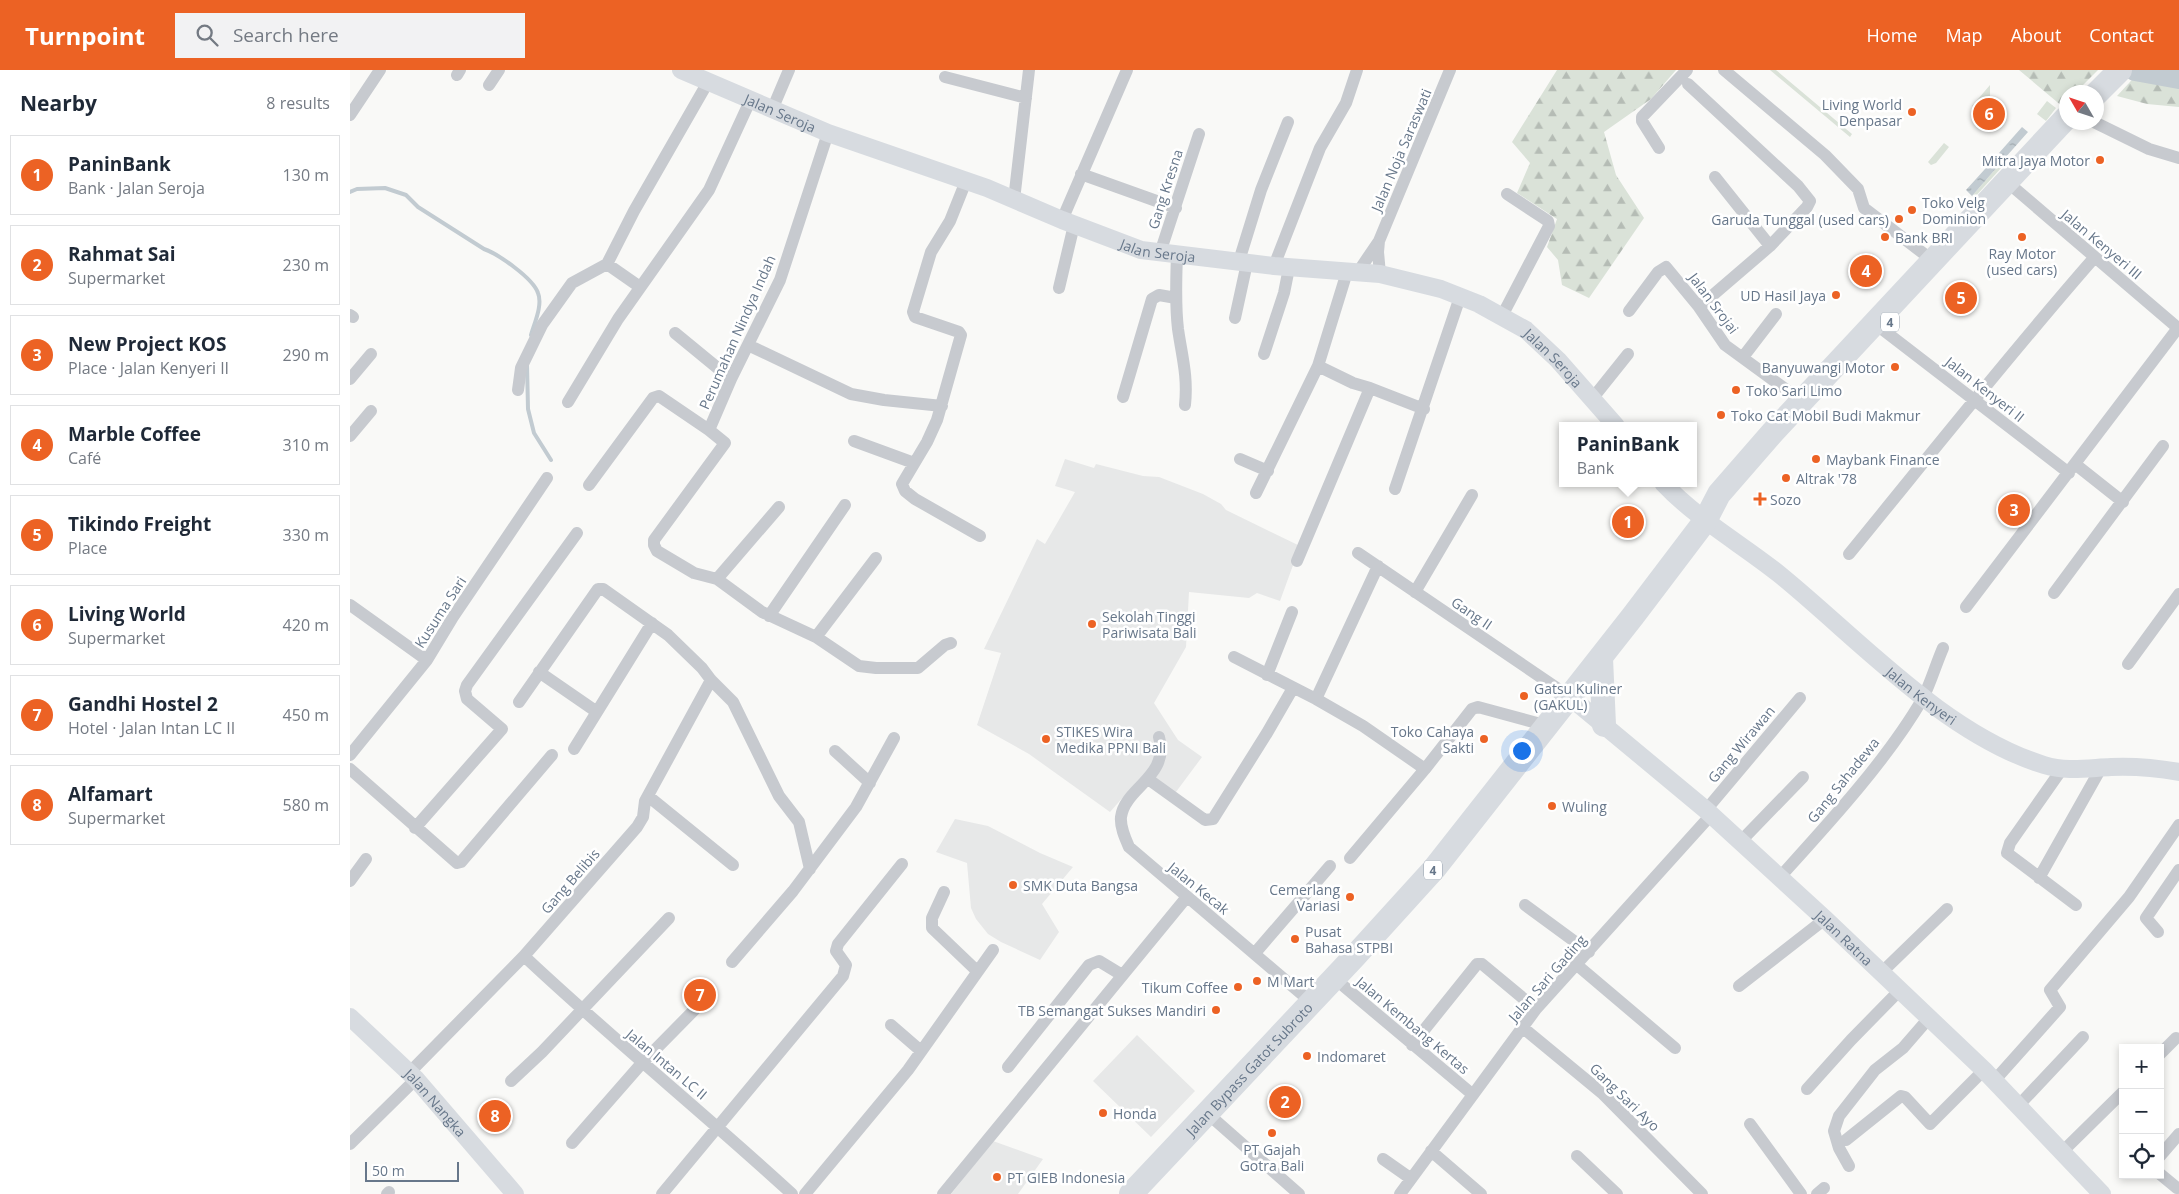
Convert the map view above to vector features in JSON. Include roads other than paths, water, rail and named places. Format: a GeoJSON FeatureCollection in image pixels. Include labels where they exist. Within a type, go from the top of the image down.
{"type":"FeatureCollection","features":[{"type":"Feature","properties":{"kind":"highway"},"geometry":{"type":"LineString","coordinates":[[2104,86],[2120,70]]}},
{"type":"Feature","properties":{"kind":"highway","name":"Jalan Bypass Gatot Subroto"},"geometry":{"type":"LineString","coordinates":[[1131,1194],[1312,1002],[1340,983],[1548,726],[1575,701],[1601,658],[1705,521],[1719,494],[1806,403],[1882,329],[2010,185],[2059,126]]}},
{"type":"Feature","properties":{"kind":"highway","name":"Jalan Bypass Gatot Subroto"},"geometry":{"type":"LineString","coordinates":[[1806,403],[1932,260],[2068,130]]}},
{"type":"Feature","properties":{"kind":"highway"},"geometry":{"type":"LineString","coordinates":[[1601,658],[1604,725]]}},
{"type":"Feature","properties":{"kind":"street"},"geometry":{"type":"LineString","coordinates":[[350,115],[380,70]]}},
{"type":"Feature","properties":{"kind":"street"},"geometry":{"type":"LineString","coordinates":[[489,85],[499,70]]}},
{"type":"Feature","properties":{"kind":"street","name":"Jalan Seroja"},"geometry":{"type":"LineString","coordinates":[[681,70],[828,133],[966,181],[1068,223],[1141,250],[1281,267],[1380,274],[1432,286],[1502,316],[1542,343],[1612,422]]}},
{"type":"Feature","properties":{"kind":"street"},"geometry":{"type":"LineString","coordinates":[[772,110],[789,70]]}},
{"type":"Feature","properties":{"kind":"street"},"geometry":{"type":"LineString","coordinates":[[1014,200],[1029,70]]}},
{"type":"Feature","properties":{"kind":"street"},"geometry":{"type":"LineString","coordinates":[[1059,288],[1068,223],[1081,174],[1127,70]]}},
{"type":"Feature","properties":{"kind":"street"},"geometry":{"type":"LineString","coordinates":[[1264,354],[1284,293],[1281,267],[1320,148],[1343,109],[1357,70]]}},
{"type":"Feature","properties":{"kind":"street","name":"Jalan Noja Saraswati"},"geometry":{"type":"LineString","coordinates":[[1380,274],[1379,241],[1450,70]]}},
{"type":"Feature","properties":{"kind":"street"},"geometry":{"type":"LineString","coordinates":[[1659,148],[1642,121],[1642,117],[1687,70]]}},
{"type":"Feature","properties":{"kind":"street"},"geometry":{"type":"LineString","coordinates":[[1724,70],[1825,155],[1858,189],[1864,208],[1932,260]]}},
{"type":"Feature","properties":{"kind":"street"},"geometry":{"type":"LineString","coordinates":[[946,77],[1026,98]]}},
{"type":"Feature","properties":{"kind":"street"},"geometry":{"type":"LineString","coordinates":[[518,390],[520,368],[542,325],[567,288],[578,278],[607,264],[634,211],[708,82]]}},
{"type":"Feature","properties":{"kind":"street"},"geometry":{"type":"LineString","coordinates":[[1688,84],[1798,186],[1810,201],[1807,208],[1770,246],[1699,307]]}},
{"type":"Feature","properties":{"kind":"street"},"geometry":{"type":"LineString","coordinates":[[568,402],[618,319],[676,240],[709,190],[750,101]]}},
{"type":"Feature","properties":{"kind":"street"},"geometry":{"type":"LineString","coordinates":[[1235,318],[1243,262],[1261,190],[1288,122]]}},
{"type":"Feature","properties":{"kind":"street"},"geometry":{"type":"LineString","coordinates":[[2104,127],[2149,149],[2179,158]]}},
{"type":"Feature","properties":{"kind":"street","name":"Perumahan Nindya Indah"},"geometry":{"type":"LineString","coordinates":[[709,430],[731,379],[780,280],[828,133]]}},
{"type":"Feature","properties":{"kind":"street","name":"Gang Kresna"},"geometry":{"type":"LineString","coordinates":[[1185,405],[1186,367],[1178,330],[1176,298],[1169,254],[1176,208],[1199,134]]}},
{"type":"Feature","properties":{"kind":"street"},"geometry":{"type":"LineString","coordinates":[[1081,174],[1176,208]]}},
{"type":"Feature","properties":{"kind":"street"},"geometry":{"type":"LineString","coordinates":[[1715,177],[1770,246]]}},
{"type":"Feature","properties":{"kind":"street"},"geometry":{"type":"LineString","coordinates":[[966,181],[950,220],[931,252],[913,312],[915,317],[959,332],[961,336],[942,406],[927,442],[902,482],[905,491],[936,512],[980,536]]}},
{"type":"Feature","properties":{"kind":"street","name":"Jalan Kenyeri III"},"geometry":{"type":"LineString","coordinates":[[2010,185],[2178,329]]}},
{"type":"Feature","properties":{"kind":"street"},"geometry":{"type":"LineString","coordinates":[[1502,316],[1549,226],[1548,221],[1507,194]]}},
{"type":"Feature","properties":{"kind":"street","name":"Jalan Noja Saraswati"},"geometry":{"type":"LineString","coordinates":[[1256,493],[1318,366],[1353,272],[1379,241]]}},
{"type":"Feature","properties":{"kind":"street"},"geometry":{"type":"LineString","coordinates":[[1849,554],[1975,401],[1998,370],[2094,258]]}},
{"type":"Feature","properties":{"kind":"street"},"geometry":{"type":"LineString","coordinates":[[607,264],[640,287]]}},
{"type":"Feature","properties":{"kind":"street","name":"Jalan Srojai"},"geometry":{"type":"LineString","coordinates":[[1629,311],[1662,268],[1669,269],[1699,307],[1725,345],[1806,403]]}},
{"type":"Feature","properties":{"kind":"street"},"geometry":{"type":"LineString","coordinates":[[1123,397],[1152,299],[1158,295],[1176,298]]}},
{"type":"Feature","properties":{"kind":"street"},"geometry":{"type":"LineString","coordinates":[[1395,489],[1424,409],[1460,297]]}},
{"type":"Feature","properties":{"kind":"street"},"geometry":{"type":"LineString","coordinates":[[1743,357],[1776,314]]}},
{"type":"Feature","properties":{"kind":"street","name":"Jalan Kenyeri II"},"geometry":{"type":"LineString","coordinates":[[1882,329],[1975,401],[2123,502]]}},
{"type":"Feature","properties":{"kind":"street"},"geometry":{"type":"LineString","coordinates":[[1966,606],[2178,329]]}},
{"type":"Feature","properties":{"kind":"street"},"geometry":{"type":"LineString","coordinates":[[675,333],[731,379]]}},
{"type":"Feature","properties":{"kind":"street"},"geometry":{"type":"LineString","coordinates":[[748,345],[852,394],[884,400],[942,406]]}},
{"type":"Feature","properties":{"kind":"street"},"geometry":{"type":"LineString","coordinates":[[350,379],[371,354]]}},
{"type":"Feature","properties":{"kind":"street"},"geometry":{"type":"LineString","coordinates":[[1592,399],[1628,354]]}},
{"type":"Feature","properties":{"kind":"street"},"geometry":{"type":"LineString","coordinates":[[1318,366],[1353,383],[1424,409]]}},
{"type":"Feature","properties":{"kind":"street"},"geometry":{"type":"LineString","coordinates":[[1297,561],[1370,388]]}},
{"type":"Feature","properties":{"kind":"street"},"geometry":{"type":"LineString","coordinates":[[589,485],[656,396],[709,430],[725,443],[654,542],[657,551],[694,573],[717,579],[770,616],[816,637],[860,666],[918,668],[945,645],[951,643]]}},
{"type":"Feature","properties":{"kind":"street"},"geometry":{"type":"LineString","coordinates":[[350,436],[371,411]]}},
{"type":"Feature","properties":{"kind":"street"},"geometry":{"type":"LineString","coordinates":[[854,441],[914,462]]}},
{"type":"Feature","properties":{"kind":"street"},"geometry":{"type":"LineString","coordinates":[[2054,593],[2163,446]]}},
{"type":"Feature","properties":{"kind":"street"},"geometry":{"type":"LineString","coordinates":[[1240,459],[1268,471]]}},
{"type":"Feature","properties":{"kind":"street","name":"Kusuma Sari"},"geometry":{"type":"LineString","coordinates":[[350,755],[427,660],[453,617],[547,478]]}},
{"type":"Feature","properties":{"kind":"street"},"geometry":{"type":"LineString","coordinates":[[1667,487],[1681,503],[1705,521]]}},
{"type":"Feature","properties":{"kind":"street"},"geometry":{"type":"LineString","coordinates":[[1415,592],[1472,495]]}},
{"type":"Feature","properties":{"kind":"street"},"geometry":{"type":"LineString","coordinates":[[770,616],[846,505]]}},
{"type":"Feature","properties":{"kind":"street"},"geometry":{"type":"LineString","coordinates":[[717,579],[778,507]]}},
{"type":"Feature","properties":{"kind":"street","name":"Jalan Kenyeri"},"geometry":{"type":"LineString","coordinates":[[1705,521],[1755,554],[1923,697],[1968,730],[2002,749],[2062,769],[2151,768],[2179,772]]}},
{"type":"Feature","properties":{"kind":"street"},"geometry":{"type":"LineString","coordinates":[[416,828],[502,729],[467,699],[465,691],[467,685],[577,534]]}},
{"type":"Feature","properties":{"kind":"street","name":"Gang II"},"geometry":{"type":"LineString","coordinates":[[1358,553],[1575,701]]}},
{"type":"Feature","properties":{"kind":"street"},"geometry":{"type":"LineString","coordinates":[[816,637],[876,558]]}},
{"type":"Feature","properties":{"kind":"street"},"geometry":{"type":"LineString","coordinates":[[1316,699],[1378,566]]}},
{"type":"Feature","properties":{"kind":"street"},"geometry":{"type":"LineString","coordinates":[[519,702],[600,588],[652,623],[693,658],[733,702],[779,796],[799,822],[810,870]]}},
{"type":"Feature","properties":{"kind":"street"},"geometry":{"type":"LineString","coordinates":[[2128,664],[2179,594]]}},
{"type":"Feature","properties":{"kind":"street"},"geometry":{"type":"LineString","coordinates":[[350,605],[427,660]]}},
{"type":"Feature","properties":{"kind":"street"},"geometry":{"type":"LineString","coordinates":[[1267,675],[1292,612]]}},
{"type":"Feature","properties":{"kind":"street"},"geometry":{"type":"LineString","coordinates":[[574,749],[652,623]]}},
{"type":"Feature","properties":{"kind":"street","name":"Gang Sahadewa"},"geometry":{"type":"LineString","coordinates":[[1780,877],[1855,791],[1923,697],[1943,648]]}},
{"type":"Feature","properties":{"kind":"street"},"geometry":{"type":"LineString","coordinates":[[1234,657],[1316,699],[1363,726],[1425,769]]}},
{"type":"Feature","properties":{"kind":"street"},"geometry":{"type":"LineString","coordinates":[[539,672],[597,712]]}},
{"type":"Feature","properties":{"kind":"street","name":"Gang Belibis"},"geometry":{"type":"LineString","coordinates":[[350,1144],[524,956],[637,827],[644,817],[644,805],[648,796],[711,680]]}},
{"type":"Feature","properties":{"kind":"street"},"geometry":{"type":"LineString","coordinates":[[1148,779],[1205,820],[1212,819],[1268,733],[1293,688]]}},
{"type":"Feature","properties":{"kind":"street","name":"Gang Wirawan"},"geometry":{"type":"LineString","coordinates":[[1709,812],[1800,698]]}},
{"type":"Feature","properties":{"kind":"street","name":"Jalan Ratna"},"geometry":{"type":"LineString","coordinates":[[1575,701],[1709,812],[1826,919],[1989,1075],[2102,1194]]}},
{"type":"Feature","properties":{"kind":"street"},"geometry":{"type":"LineString","coordinates":[[1350,858],[1474,707],[1548,726]]}},
{"type":"Feature","properties":{"kind":"street","name":"Jalan Kecak"},"geometry":{"type":"LineString","coordinates":[[1159,737],[1162,753],[1148,779],[1124,808],[1121,817],[1124,834],[1131,851],[1186,898],[1255,952],[1312,1002]]}},
{"type":"Feature","properties":{"kind":"street"},"geometry":{"type":"LineString","coordinates":[[732,962],[754,939],[810,870],[856,807],[894,738]]}},
{"type":"Feature","properties":{"kind":"street"},"geometry":{"type":"LineString","coordinates":[[835,751],[870,783]]}},
{"type":"Feature","properties":{"kind":"street"},"geometry":{"type":"LineString","coordinates":[[350,769],[455,863],[461,862],[552,755]]}},
{"type":"Feature","properties":{"kind":"street"},"geometry":{"type":"LineString","coordinates":[[2039,878],[2101,768]]}},
{"type":"Feature","properties":{"kind":"street"},"geometry":{"type":"LineString","coordinates":[[2062,769],[2007,849],[2010,857],[2076,905]]}},
{"type":"Feature","properties":{"kind":"street"},"geometry":{"type":"LineString","coordinates":[[1740,842],[1802,777]]}},
{"type":"Feature","properties":{"kind":"street"},"geometry":{"type":"LineString","coordinates":[[648,796],[733,865]]}},
{"type":"Feature","properties":{"kind":"street","name":"Jalan Sari Gading"},"geometry":{"type":"LineString","coordinates":[[1400,1194],[1536,1009],[1577,966],[1709,812]]}},
{"type":"Feature","properties":{"kind":"street"},"geometry":{"type":"LineString","coordinates":[[1846,1140],[1901,1096],[1905,1097],[1930,1124],[1989,1075],[2060,1006],[2050,990],[2129,896],[2179,825]]}},
{"type":"Feature","properties":{"kind":"street"},"geometry":{"type":"LineString","coordinates":[[350,881],[366,858]]}},
{"type":"Feature","properties":{"kind":"street"},"geometry":{"type":"LineString","coordinates":[[662,1194],[843,976],[846,965],[836,951],[838,944],[902,864]]}},
{"type":"Feature","properties":{"kind":"street"},"geometry":{"type":"LineString","coordinates":[[1255,952],[1330,866]]}},
{"type":"Feature","properties":{"kind":"street"},"geometry":{"type":"LineString","coordinates":[[2158,932],[2146,918],[2179,870]]}},
{"type":"Feature","properties":{"kind":"street"},"geometry":{"type":"LineString","coordinates":[[944,892],[932,918],[932,928],[978,971]]}},
{"type":"Feature","properties":{"kind":"street"},"geometry":{"type":"LineString","coordinates":[[943,1194],[1186,898]]}},
{"type":"Feature","properties":{"kind":"street"},"geometry":{"type":"LineString","coordinates":[[1525,905],[1589,952]]}},
{"type":"Feature","properties":{"kind":"street"},"geometry":{"type":"LineString","coordinates":[[1882,972],[1947,909]]}},
{"type":"Feature","properties":{"kind":"street"},"geometry":{"type":"LineString","coordinates":[[511,1081],[582,1010],[669,918]]}},
{"type":"Feature","properties":{"kind":"street"},"geometry":{"type":"LineString","coordinates":[[1739,986],[1826,919]]}},
{"type":"Feature","properties":{"kind":"street"},"geometry":{"type":"LineString","coordinates":[[805,1194],[908,1070],[993,950]]}},
{"type":"Feature","properties":{"kind":"street","name":"Jalan Intan LC II"},"geometry":{"type":"LineString","coordinates":[[524,956],[582,1010],[718,1126],[792,1194]]}},
{"type":"Feature","properties":{"kind":"street"},"geometry":{"type":"LineString","coordinates":[[1008,1067],[1089,965],[1099,961],[1122,975]]}},
{"type":"Feature","properties":{"kind":"street"},"geometry":{"type":"LineString","coordinates":[[1412,1046],[1477,964],[1482,964],[1536,1009]]}},
{"type":"Feature","properties":{"kind":"street"},"geometry":{"type":"LineString","coordinates":[[1577,966],[1675,1048]]}},
{"type":"Feature","properties":{"kind":"street","name":"Jalan Kembang Kertas"},"geometry":{"type":"LineString","coordinates":[[1340,983],[1412,1046],[1472,1094]]}},
{"type":"Feature","properties":{"kind":"street"},"geometry":{"type":"LineString","coordinates":[[1807,1089],[1850,1040],[1900,990]]}},
{"type":"Feature","properties":{"kind":"street"},"geometry":{"type":"LineString","coordinates":[[572,1143],[642,1063],[707,997]]}},
{"type":"Feature","properties":{"kind":"street","name":"Jalan Nangka"},"geometry":{"type":"LineString","coordinates":[[350,1018],[413,1076],[515,1194]]}},
{"type":"Feature","properties":{"kind":"street"},"geometry":{"type":"LineString","coordinates":[[1849,1166],[1839,1148],[1834,1131],[1839,1116],[1851,1098],[1875,1070],[1903,1048],[1929,1018]]}},
{"type":"Feature","properties":{"kind":"street"},"geometry":{"type":"LineString","coordinates":[[891,1025],[921,1051]]}},
{"type":"Feature","properties":{"kind":"street","name":"Gang Sari Ayo"},"geometry":{"type":"LineString","coordinates":[[1522,1027],[1602,1093],[1702,1194]]}},
{"type":"Feature","properties":{"kind":"street"},"geometry":{"type":"LineString","coordinates":[[2019,1105],[2083,1037]]}},
{"type":"Feature","properties":{"kind":"street"},"geometry":{"type":"LineString","coordinates":[[2164,1050],[2176,1038]]}},
{"type":"Feature","properties":{"kind":"street"},"geometry":{"type":"LineString","coordinates":[[2062,1152],[2119,1096]]}},
{"type":"Feature","properties":{"kind":"street"},"geometry":{"type":"LineString","coordinates":[[1207,1113],[1299,1194]]}},
{"type":"Feature","properties":{"kind":"street"},"geometry":{"type":"LineString","coordinates":[[1750,1124],[1801,1194]]}},
{"type":"Feature","properties":{"kind":"street"},"geometry":{"type":"LineString","coordinates":[[2164,1151],[2179,1134]]}},
{"type":"Feature","properties":{"kind":"street"},"geometry":{"type":"LineString","coordinates":[[1430,1151],[1481,1194]]}},
{"type":"Feature","properties":{"kind":"street"},"geometry":{"type":"LineString","coordinates":[[1577,1156],[1617,1194]]}},
{"type":"Feature","properties":{"kind":"street"},"geometry":{"type":"LineString","coordinates":[[1383,1159],[1410,1178]]}},
{"type":"Feature","properties":{"kind":"street"},"geometry":{"type":"LineString","coordinates":[[2164,1178],[2176,1189]]}},
{"type":"Feature","properties":{"kind":"water"},"geometry":{"type":"Polygon","coordinates":[[[2022,127],[2028,132],[2005,158],[1999,153],[2022,127]]]}},
{"type":"Feature","properties":{"kind":"water"},"geometry":{"type":"Polygon","coordinates":[[[1994,159],[1999,165],[1972,196],[1966,190],[1994,159]]]}},
{"type":"Feature","properties":{"kind":"waterway"},"geometry":{"type":"LineString","coordinates":[[2135,70],[2179,78]]}},
{"type":"Feature","properties":{"kind":"waterway"},"geometry":{"type":"LineString","coordinates":[[350,192],[357,189],[385,188],[406,195],[418,207],[514,267],[529,280],[538,293],[539,309],[531,335]]}},
{"type":"Feature","properties":{"kind":"waterway"},"geometry":{"type":"LineString","coordinates":[[527,364],[528,409],[534,433],[551,460]]}},
{"type":"Feature","properties":{"kind":"place","name":"Living World Denpasar"},"geometry":{"type":"Point","coordinates":[1912,112]}},
{"type":"Feature","properties":{"kind":"place","name":"Living World"},"geometry":{"type":"Point","coordinates":[1989,114]}},
{"type":"Feature","properties":{"kind":"place","name":"Mitra Jaya Motor"},"geometry":{"type":"Point","coordinates":[2100,160]}},
{"type":"Feature","properties":{"kind":"place","name":"Toko Velg Dominion"},"geometry":{"type":"Point","coordinates":[1912,210]}},
{"type":"Feature","properties":{"kind":"place","name":"Garuda Tunggal (used cars)"},"geometry":{"type":"Point","coordinates":[1899,219]}},
{"type":"Feature","properties":{"kind":"place","name":"Bank BRI"},"geometry":{"type":"Point","coordinates":[1885,237]}},
{"type":"Feature","properties":{"kind":"place","name":"Ray Motor (used cars)"},"geometry":{"type":"Point","coordinates":[2022,237]}},
{"type":"Feature","properties":{"kind":"place","name":"Marble Coffee"},"geometry":{"type":"Point","coordinates":[1866,271]}},
{"type":"Feature","properties":{"kind":"place","name":"UD Hasil Jaya"},"geometry":{"type":"Point","coordinates":[1836,295]}},
{"type":"Feature","properties":{"kind":"place","name":"Tikindo Freight"},"geometry":{"type":"Point","coordinates":[1961,298]}},
{"type":"Feature","properties":{"kind":"place","name":"Banyuwangi Motor"},"geometry":{"type":"Point","coordinates":[1895,367]}},
{"type":"Feature","properties":{"kind":"place","name":"Toko Sari Limo"},"geometry":{"type":"Point","coordinates":[1736,390]}},
{"type":"Feature","properties":{"kind":"place","name":"Toko Cat Mobil Budi Makmur"},"geometry":{"type":"Point","coordinates":[1721,415]}},
{"type":"Feature","properties":{"kind":"place","name":"Maybank Finance"},"geometry":{"type":"Point","coordinates":[1816,459]}},
{"type":"Feature","properties":{"kind":"place","name":"Altrak '78"},"geometry":{"type":"Point","coordinates":[1786,478]}},
{"type":"Feature","properties":{"kind":"place","name":"Sozo"},"geometry":{"type":"Point","coordinates":[1760,499]}},
{"type":"Feature","properties":{"kind":"place","name":"New Project KOS"},"geometry":{"type":"Point","coordinates":[2014,510]}},
{"type":"Feature","properties":{"kind":"place","name":"PaninBank"},"geometry":{"type":"Point","coordinates":[1628,522]}},
{"type":"Feature","properties":{"kind":"place","name":"Sekolah Tinggi Pariwisata Bali"},"geometry":{"type":"Point","coordinates":[1092,624]}},
{"type":"Feature","properties":{"kind":"place","name":"Gatsu Kuliner (GAKUL)"},"geometry":{"type":"Point","coordinates":[1524,696]}},
{"type":"Feature","properties":{"kind":"place","name":"STIKES Wira Medika PPNI Bali"},"geometry":{"type":"Point","coordinates":[1046,739]}},
{"type":"Feature","properties":{"kind":"place","name":"Toko Cahaya Sakti"},"geometry":{"type":"Point","coordinates":[1484,739]}},
{"type":"Feature","properties":{"kind":"place","name":"Wuling"},"geometry":{"type":"Point","coordinates":[1552,806]}},
{"type":"Feature","properties":{"kind":"place","name":"SMK Duta Bangsa"},"geometry":{"type":"Point","coordinates":[1013,885]}},
{"type":"Feature","properties":{"kind":"place","name":"Cemerlang Variasi"},"geometry":{"type":"Point","coordinates":[1350,897]}},
{"type":"Feature","properties":{"kind":"place","name":"Pusat Bahasa STPBI"},"geometry":{"type":"Point","coordinates":[1295,939]}},
{"type":"Feature","properties":{"kind":"place","name":"M Mart"},"geometry":{"type":"Point","coordinates":[1257,981]}},
{"type":"Feature","properties":{"kind":"place","name":"Tikum Coffee"},"geometry":{"type":"Point","coordinates":[1238,987]}},
{"type":"Feature","properties":{"kind":"place","name":"Gandhi Hostel 2"},"geometry":{"type":"Point","coordinates":[700,995]}},
{"type":"Feature","properties":{"kind":"place","name":"TB Semangat Sukses Mandiri"},"geometry":{"type":"Point","coordinates":[1216,1010]}},
{"type":"Feature","properties":{"kind":"place","name":"Indomaret"},"geometry":{"type":"Point","coordinates":[1307,1056]}},
{"type":"Feature","properties":{"kind":"place","name":"Rahmat Sai"},"geometry":{"type":"Point","coordinates":[1285,1102]}},
{"type":"Feature","properties":{"kind":"place","name":"Honda"},"geometry":{"type":"Point","coordinates":[1103,1113]}},
{"type":"Feature","properties":{"kind":"place","name":"Alfamart"},"geometry":{"type":"Point","coordinates":[495,1116]}},
{"type":"Feature","properties":{"kind":"place","name":"PT Gajah Gotra Bali"},"geometry":{"type":"Point","coordinates":[1272,1133]}},
{"type":"Feature","properties":{"kind":"place","name":"PT GIEB Indonesia"},"geometry":{"type":"Point","coordinates":[997,1177]}}]}
